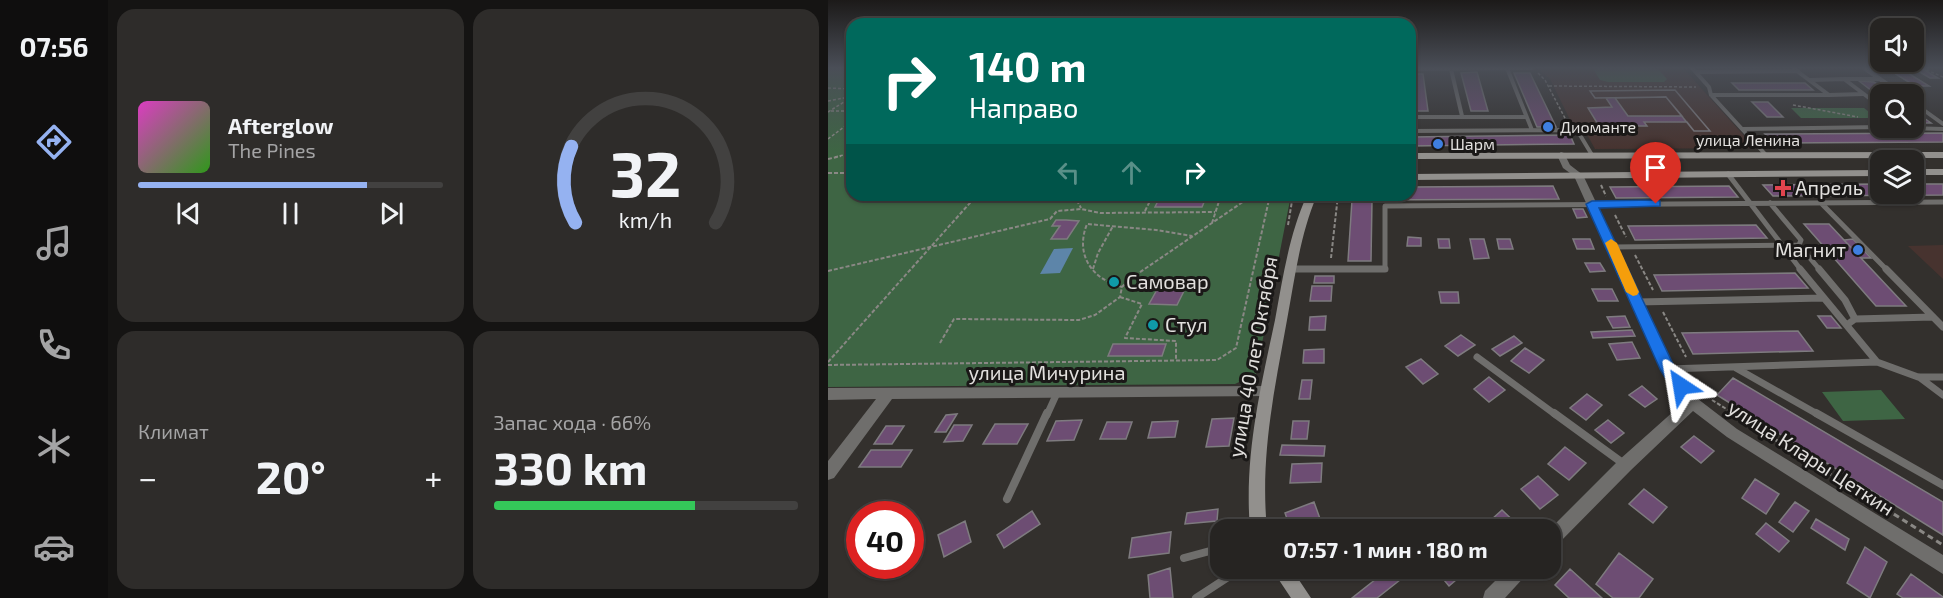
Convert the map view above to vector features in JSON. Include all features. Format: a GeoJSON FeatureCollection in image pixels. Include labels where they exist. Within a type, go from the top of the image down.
{"type":"FeatureCollection","features":[{"type":"Feature","properties":{"kind":"main road","name":"улица Ленина"},"geometry":{"type":"LineString","coordinates":[[1416,156],[1943,155]]}},
{"type":"Feature","properties":{"kind":"main road"},"geometry":{"type":"LineString","coordinates":[[1924,172],[1943,172]]}},
{"type":"Feature","properties":{"kind":"main road","name":"улица Ленина"},"geometry":{"type":"LineString","coordinates":[[1416,177],[1870,173]]}},
{"type":"Feature","properties":{"kind":"main road","name":"улица 40 лет Октября"},"geometry":{"type":"LineString","coordinates":[[1258,519],[1256,464],[1267,391],[1299,222],[1309,201]]}},
{"type":"Feature","properties":{"kind":"main road"},"geometry":{"type":"LineString","coordinates":[[1288,579],[1302,598]]}},
{"type":"Feature","properties":{"kind":"street","name":"улица Клары Цеткин"},"geometry":{"type":"LineString","coordinates":[[1561,155],[1566,166],[1578,175],[1668,369],[1693,403],[1732,433],[1943,565]]}},
{"type":"Feature","properties":{"kind":"street","name":"улица Мичурина"},"geometry":{"type":"LineString","coordinates":[[828,394],[1267,391]]}},
{"type":"Feature","properties":{"kind":"street"},"geometry":{"type":"LineString","coordinates":[[828,473],[889,393]]}},
{"type":"Feature","properties":{"kind":"street"},"geometry":{"type":"LineString","coordinates":[[1561,529],[1625,465],[1693,403]]}},
{"type":"Feature","properties":{"kind":"street"},"geometry":{"type":"LineString","coordinates":[[1492,598],[1510,579]]}},
{"type":"Feature","properties":{"kind":"lane"},"geometry":{"type":"LineString","coordinates":[[1457,96],[1462,116]]}},
{"type":"Feature","properties":{"kind":"lane"},"geometry":{"type":"LineString","coordinates":[[1518,96],[1532,130]]}},
{"type":"Feature","properties":{"kind":"lane"},"geometry":{"type":"LineString","coordinates":[[1712,96],[1766,155]]}},
{"type":"Feature","properties":{"kind":"lane"},"geometry":{"type":"LineString","coordinates":[[1924,110],[1943,124]]}},
{"type":"Feature","properties":{"kind":"lane"},"geometry":{"type":"LineString","coordinates":[[1933,116],[1943,116]]}},
{"type":"Feature","properties":{"kind":"lane"},"geometry":{"type":"LineString","coordinates":[[1416,117],[1526,117]]}},
{"type":"Feature","properties":{"kind":"lane"},"geometry":{"type":"LineString","coordinates":[[1742,129],[1870,127]]}},
{"type":"Feature","properties":{"kind":"lane"},"geometry":{"type":"LineString","coordinates":[[1924,128],[1943,129]]}},
{"type":"Feature","properties":{"kind":"lane"},"geometry":{"type":"LineString","coordinates":[[1416,131],[1577,130],[1592,155]]}},
{"type":"Feature","properties":{"kind":"lane"},"geometry":{"type":"LineString","coordinates":[[1728,174],[1781,246],[1823,298],[1848,324],[1877,362]]}},
{"type":"Feature","properties":{"kind":"lane"},"geometry":{"type":"LineString","coordinates":[[1290,269],[1385,269],[1384,206],[1943,201]]}},
{"type":"Feature","properties":{"kind":"lane"},"geometry":{"type":"LineString","coordinates":[[1820,202],[1943,327]]}},
{"type":"Feature","properties":{"kind":"lane"},"geometry":{"type":"LineString","coordinates":[[1770,203],[1801,240],[1799,245]]}},
{"type":"Feature","properties":{"kind":"lane"},"geometry":{"type":"LineString","coordinates":[[1613,247],[1799,245]]}},
{"type":"Feature","properties":{"kind":"lane"},"geometry":{"type":"LineString","coordinates":[[1799,245],[1845,300],[1855,319]]}},
{"type":"Feature","properties":{"kind":"lane"},"geometry":{"type":"LineString","coordinates":[[1637,302],[1823,298]]}},
{"type":"Feature","properties":{"kind":"lane"},"geometry":{"type":"LineString","coordinates":[[1848,324],[1855,319],[1933,317]]}},
{"type":"Feature","properties":{"kind":"lane"},"geometry":{"type":"LineString","coordinates":[[1477,357],[1625,465]]}},
{"type":"Feature","properties":{"kind":"lane"},"geometry":{"type":"LineString","coordinates":[[1668,369],[1877,362],[1918,377],[1943,395]]}},
{"type":"Feature","properties":{"kind":"lane"},"geometry":{"type":"LineString","coordinates":[[1735,367],[1943,485]]}},
{"type":"Feature","properties":{"kind":"lane"},"geometry":{"type":"LineString","coordinates":[[1918,377],[1943,377]]}},
{"type":"Feature","properties":{"kind":"lane"},"geometry":{"type":"LineString","coordinates":[[1007,499],[1058,392]]}},
{"type":"Feature","properties":{"kind":"lane"},"geometry":{"type":"LineString","coordinates":[[1184,558],[1210,551]]}},
{"type":"Feature","properties":{"kind":"lane"},"geometry":{"type":"LineString","coordinates":[[1196,598],[1225,579]]}},
{"type":"Feature","properties":{"kind":"path"},"geometry":{"type":"LineString","coordinates":[[1554,96],[1571,130]]}},
{"type":"Feature","properties":{"kind":"path"},"geometry":{"type":"LineString","coordinates":[[828,101],[846,98]]}},
{"type":"Feature","properties":{"kind":"path"},"geometry":{"type":"LineString","coordinates":[[830,112],[846,101]]}},
{"type":"Feature","properties":{"kind":"path"},"geometry":{"type":"LineString","coordinates":[[1793,104],[1862,118]]}},
{"type":"Feature","properties":{"kind":"path"},"geometry":{"type":"LineString","coordinates":[[830,112],[846,111]]}},
{"type":"Feature","properties":{"kind":"path"},"geometry":{"type":"LineString","coordinates":[[828,139],[846,126]]}},
{"type":"Feature","properties":{"kind":"path"},"geometry":{"type":"LineString","coordinates":[[828,159],[846,154]]}},
{"type":"Feature","properties":{"kind":"path"},"geometry":{"type":"LineString","coordinates":[[828,173],[846,173]]}},
{"type":"Feature","properties":{"kind":"path"},"geometry":{"type":"LineString","coordinates":[[1610,183],[1599,183],[1705,395],[1943,545]]}},
{"type":"Feature","properties":{"kind":"path"},"geometry":{"type":"LineString","coordinates":[[828,364],[972,201]]}},
{"type":"Feature","properties":{"kind":"path"},"geometry":{"type":"LineString","coordinates":[[1077,201],[1082,209]]}},
{"type":"Feature","properties":{"kind":"path"},"geometry":{"type":"LineString","coordinates":[[1144,212],[1150,201]]}},
{"type":"Feature","properties":{"kind":"path"},"geometry":{"type":"LineString","coordinates":[[1212,223],[1219,201]]}},
{"type":"Feature","properties":{"kind":"path"},"geometry":{"type":"LineString","coordinates":[[940,343],[954,320],[1079,320],[1095,315],[1120,297],[1122,287],[1243,201]]}},
{"type":"Feature","properties":{"kind":"path"},"geometry":{"type":"LineString","coordinates":[[828,364],[1217,360],[1236,348],[1269,201]]}},
{"type":"Feature","properties":{"kind":"path"},"geometry":{"type":"LineString","coordinates":[[1329,269],[1337,201]]}},
{"type":"Feature","properties":{"kind":"path"},"geometry":{"type":"LineString","coordinates":[[828,271],[1050,219],[1057,211],[1082,209],[1100,213],[1215,212]]}},
{"type":"Feature","properties":{"kind":"path"},"geometry":{"type":"LineString","coordinates":[[1122,287],[1111,285],[1100,279],[1084,253],[1081,241],[1087,224],[1156,230],[1192,236]]}},
{"type":"Feature","properties":{"kind":"path"},"geometry":{"type":"LineString","coordinates":[[1093,269],[1098,253],[1113,226]]}},
{"type":"Feature","properties":{"kind":"path"},"geometry":{"type":"LineString","coordinates":[[1120,297],[1142,304],[1125,338],[1176,341],[1176,361]]}},
{"type":"Feature","properties":{"kind":"shaded area"},"geometry":{"type":"Polygon","coordinates":[[[1558,96],[1708,96],[1755,148],[1595,149],[1584,129],[1574,128],[1558,96]]]}},
{"type":"Feature","properties":{"kind":"shaded area"},"geometry":{"type":"Polygon","coordinates":[[[1943,245],[1943,279],[1908,246],[1943,245]]]}},
{"type":"Feature","properties":{"kind":"green space"},"geometry":{"type":"Polygon","coordinates":[[[828,96],[846,96],[846,201],[1290,201],[1256,374],[1235,384],[828,387],[828,96]]]}},
{"type":"Feature","properties":{"kind":"green space"},"geometry":{"type":"Polygon","coordinates":[[[1791,108],[1864,108],[1870,113],[1870,118],[1801,118],[1791,108]]]}},
{"type":"Feature","properties":{"kind":"green space"},"geometry":{"type":"Polygon","coordinates":[[[1881,390],[1905,419],[1843,421],[1822,392],[1881,390]]]}},
{"type":"Feature","properties":{"kind":"water"},"geometry":{"type":"Polygon","coordinates":[[[1073,248],[1060,273],[1040,274],[1054,249],[1073,248]]]}},
{"type":"Feature","properties":{"kind":"building"},"geometry":{"type":"Polygon","coordinates":[[[1416,96],[1426,96],[1428,111],[1416,111],[1416,96]]]}},
{"type":"Feature","properties":{"kind":"building"},"geometry":{"type":"Polygon","coordinates":[[[1467,96],[1484,96],[1488,111],[1471,111],[1467,96]]]}},
{"type":"Feature","properties":{"kind":"building"},"geometry":{"type":"Polygon","coordinates":[[[1524,96],[1541,96],[1556,127],[1537,127],[1524,96]]]}},
{"type":"Feature","properties":{"kind":"building"},"geometry":{"type":"Polygon","coordinates":[[[1594,96],[1680,96],[1710,131],[1694,131],[1687,122],[1644,122],[1647,126],[1599,126],[1588,108],[1612,107],[1606,98],[1595,98],[1594,96]],[[1666,97],[1615,98],[1628,116],[1682,116],[1666,97]]]}},
{"type":"Feature","properties":{"kind":"building"},"geometry":{"type":"Polygon","coordinates":[[[1594,96],[1680,96],[1710,131],[1694,131],[1666,97],[1595,98],[1594,96]]]}},
{"type":"Feature","properties":{"kind":"building"},"geometry":{"type":"Polygon","coordinates":[[[1752,102],[1768,102],[1783,117],[1767,117],[1752,102]]]}},
{"type":"Feature","properties":{"kind":"building"},"geometry":{"type":"Polygon","coordinates":[[[1870,133],[1870,138],[1924,138],[1924,133],[1943,133],[1943,142],[1774,143],[1765,134],[1870,133]]]}},
{"type":"Feature","properties":{"kind":"building"},"geometry":{"type":"Polygon","coordinates":[[[1570,135],[1574,144],[1416,146],[1416,137],[1570,135]]]}},
{"type":"Feature","properties":{"kind":"building"},"geometry":{"type":"Polygon","coordinates":[[[1870,184],[1870,195],[1773,196],[1763,185],[1870,184]]]}},
{"type":"Feature","properties":{"kind":"building"},"geometry":{"type":"Polygon","coordinates":[[[1924,184],[1943,184],[1943,195],[1924,195],[1924,184]]]}},
{"type":"Feature","properties":{"kind":"building"},"geometry":{"type":"Polygon","coordinates":[[[1553,186],[1559,199],[1416,200],[1416,187],[1553,186]]]}},
{"type":"Feature","properties":{"kind":"building"},"geometry":{"type":"Polygon","coordinates":[[[1729,186],[1738,197],[1616,198],[1610,187],[1729,186]]]}},
{"type":"Feature","properties":{"kind":"building"},"geometry":{"type":"Polygon","coordinates":[[[1158,201],[1204,201],[1202,207],[1155,207],[1158,201]]]}},
{"type":"Feature","properties":{"kind":"building"},"geometry":{"type":"Polygon","coordinates":[[[1352,201],[1372,201],[1371,261],[1348,261],[1352,201]]]}},
{"type":"Feature","properties":{"kind":"building"},"geometry":{"type":"Polygon","coordinates":[[[1573,209],[1583,209],[1587,217],[1577,218],[1573,209]]]}},
{"type":"Feature","properties":{"kind":"building"},"geometry":{"type":"Polygon","coordinates":[[[1056,220],[1079,221],[1067,239],[1051,239],[1060,226],[1052,226],[1056,220]]]}},
{"type":"Feature","properties":{"kind":"building"},"geometry":{"type":"Polygon","coordinates":[[[1804,224],[1829,224],[1906,306],[1876,306],[1804,224]]]}},
{"type":"Feature","properties":{"kind":"building"},"geometry":{"type":"Polygon","coordinates":[[[1756,225],[1767,238],[1635,240],[1628,226],[1756,225]]]}},
{"type":"Feature","properties":{"kind":"building"},"geometry":{"type":"Polygon","coordinates":[[[1408,237],[1421,238],[1421,246],[1407,246],[1408,237]]]}},
{"type":"Feature","properties":{"kind":"building"},"geometry":{"type":"Polygon","coordinates":[[[1438,239],[1449,239],[1450,248],[1439,248],[1438,239]]]}},
{"type":"Feature","properties":{"kind":"building"},"geometry":{"type":"Polygon","coordinates":[[[1470,239],[1484,239],[1489,258],[1474,259],[1470,239]]]}},
{"type":"Feature","properties":{"kind":"building"},"geometry":{"type":"Polygon","coordinates":[[[1497,239],[1510,239],[1513,249],[1499,249],[1497,239]]]}},
{"type":"Feature","properties":{"kind":"building"},"geometry":{"type":"Polygon","coordinates":[[[1573,239],[1590,239],[1594,249],[1577,249],[1573,239]]]}},
{"type":"Feature","properties":{"kind":"building"},"geometry":{"type":"Polygon","coordinates":[[[1853,239],[1871,258],[1861,258],[1844,240],[1853,239]]]}},
{"type":"Feature","properties":{"kind":"building"},"geometry":{"type":"Polygon","coordinates":[[[1585,263],[1600,263],[1605,271],[1590,272],[1585,263]]]}},
{"type":"Feature","properties":{"kind":"building"},"geometry":{"type":"Polygon","coordinates":[[[1795,273],[1808,288],[1662,291],[1654,275],[1795,273]]]}},
{"type":"Feature","properties":{"kind":"building"},"geometry":{"type":"Polygon","coordinates":[[[1315,276],[1334,276],[1334,283],[1314,283],[1315,276]]]}},
{"type":"Feature","properties":{"kind":"building"},"geometry":{"type":"Polygon","coordinates":[[[1312,286],[1332,286],[1331,301],[1310,301],[1312,286]]]}},
{"type":"Feature","properties":{"kind":"building"},"geometry":{"type":"Polygon","coordinates":[[[1158,288],[1185,289],[1177,305],[1149,304],[1158,288]]]}},
{"type":"Feature","properties":{"kind":"building"},"geometry":{"type":"Polygon","coordinates":[[[1592,289],[1612,289],[1618,301],[1598,301],[1592,289]]]}},
{"type":"Feature","properties":{"kind":"building"},"geometry":{"type":"Polygon","coordinates":[[[1439,292],[1458,292],[1459,303],[1441,303],[1439,292]]]}},
{"type":"Feature","properties":{"kind":"building"},"geometry":{"type":"Polygon","coordinates":[[[1326,316],[1325,330],[1309,330],[1310,317],[1326,316]]]}},
{"type":"Feature","properties":{"kind":"building"},"geometry":{"type":"Polygon","coordinates":[[[1625,316],[1630,327],[1613,328],[1607,317],[1625,316]]]}},
{"type":"Feature","properties":{"kind":"building"},"geometry":{"type":"Polygon","coordinates":[[[1818,316],[1831,316],[1841,328],[1827,328],[1818,316]]]}},
{"type":"Feature","properties":{"kind":"building"},"geometry":{"type":"Polygon","coordinates":[[[1632,330],[1635,336],[1593,338],[1591,332],[1632,330]]]}},
{"type":"Feature","properties":{"kind":"building"},"geometry":{"type":"Polygon","coordinates":[[[1798,331],[1813,351],[1693,354],[1682,333],[1798,331]]]}},
{"type":"Feature","properties":{"kind":"building"},"geometry":{"type":"Polygon","coordinates":[[[1461,335],[1475,345],[1458,356],[1445,346],[1461,335]]]}},
{"type":"Feature","properties":{"kind":"building"},"geometry":{"type":"Polygon","coordinates":[[[1514,336],[1522,343],[1500,356],[1492,349],[1514,336]]]}},
{"type":"Feature","properties":{"kind":"building"},"geometry":{"type":"Polygon","coordinates":[[[1632,342],[1640,358],[1617,360],[1609,344],[1632,342]]]}},
{"type":"Feature","properties":{"kind":"building"},"geometry":{"type":"Polygon","coordinates":[[[1113,344],[1166,344],[1162,356],[1108,356],[1113,344]]]}},
{"type":"Feature","properties":{"kind":"building"},"geometry":{"type":"Polygon","coordinates":[[[1525,348],[1544,360],[1529,373],[1511,361],[1525,348]]]}},
{"type":"Feature","properties":{"kind":"building"},"geometry":{"type":"Polygon","coordinates":[[[1324,349],[1324,363],[1303,363],[1304,350],[1324,349]]]}},
{"type":"Feature","properties":{"kind":"building"},"geometry":{"type":"Polygon","coordinates":[[[1421,359],[1438,374],[1423,384],[1406,367],[1421,359]]]}},
{"type":"Feature","properties":{"kind":"building"},"geometry":{"type":"Polygon","coordinates":[[[1489,377],[1505,390],[1489,402],[1474,389],[1489,377]]]}},
{"type":"Feature","properties":{"kind":"building"},"geometry":{"type":"Polygon","coordinates":[[[1733,378],[1943,502],[1943,535],[1717,395],[1733,378]]]}},
{"type":"Feature","properties":{"kind":"building"},"geometry":{"type":"Polygon","coordinates":[[[1302,380],[1312,380],[1310,399],[1299,399],[1302,380]]]}},
{"type":"Feature","properties":{"kind":"building"},"geometry":{"type":"Polygon","coordinates":[[[1642,386],[1657,399],[1645,407],[1629,395],[1642,386]]]}},
{"type":"Feature","properties":{"kind":"building"},"geometry":{"type":"Polygon","coordinates":[[[1587,394],[1602,405],[1586,420],[1570,408],[1587,394]]]}},
{"type":"Feature","properties":{"kind":"building"},"geometry":{"type":"Polygon","coordinates":[[[957,414],[946,432],[935,432],[946,415],[957,414]]]}},
{"type":"Feature","properties":{"kind":"building"},"geometry":{"type":"Polygon","coordinates":[[[1234,418],[1229,446],[1206,447],[1212,419],[1234,418]]]}},
{"type":"Feature","properties":{"kind":"building"},"geometry":{"type":"Polygon","coordinates":[[[1082,420],[1074,440],[1047,441],[1056,421],[1082,420]]]}},
{"type":"Feature","properties":{"kind":"building"},"geometry":{"type":"Polygon","coordinates":[[[1608,420],[1624,433],[1611,443],[1595,430],[1608,420]]]}},
{"type":"Feature","properties":{"kind":"building"},"geometry":{"type":"Polygon","coordinates":[[[1178,421],[1175,437],[1148,438],[1152,422],[1178,421]]]}},
{"type":"Feature","properties":{"kind":"building"},"geometry":{"type":"Polygon","coordinates":[[[1293,421],[1309,421],[1307,439],[1291,439],[1293,421]]]}},
{"type":"Feature","properties":{"kind":"building"},"geometry":{"type":"Polygon","coordinates":[[[1107,422],[1132,422],[1126,439],[1100,439],[1107,422]]]}},
{"type":"Feature","properties":{"kind":"building"},"geometry":{"type":"Polygon","coordinates":[[[995,424],[1028,424],[1017,444],[983,444],[995,424]]]}},
{"type":"Feature","properties":{"kind":"building"},"geometry":{"type":"Polygon","coordinates":[[[954,425],[972,425],[963,441],[944,442],[954,425]]]}},
{"type":"Feature","properties":{"kind":"building"},"geometry":{"type":"Polygon","coordinates":[[[886,426],[904,426],[892,444],[874,444],[886,426]]]}},
{"type":"Feature","properties":{"kind":"building"},"geometry":{"type":"Polygon","coordinates":[[[1694,436],[1714,451],[1701,463],[1681,447],[1694,436]]]}},
{"type":"Feature","properties":{"kind":"building"},"geometry":{"type":"Polygon","coordinates":[[[1282,445],[1325,446],[1324,456],[1280,455],[1282,445]]]}},
{"type":"Feature","properties":{"kind":"building"},"geometry":{"type":"Polygon","coordinates":[[[1565,447],[1586,463],[1569,480],[1548,464],[1565,447]]]}},
{"type":"Feature","properties":{"kind":"building"},"geometry":{"type":"Polygon","coordinates":[[[871,450],[912,450],[901,467],[859,467],[871,450]]]}},
{"type":"Feature","properties":{"kind":"building"},"geometry":{"type":"Polygon","coordinates":[[[1322,463],[1321,482],[1290,483],[1292,464],[1322,463]]]}},
{"type":"Feature","properties":{"kind":"building"},"geometry":{"type":"Polygon","coordinates":[[[1538,476],[1558,495],[1540,509],[1521,489],[1538,476]]]}},
{"type":"Feature","properties":{"kind":"building"},"geometry":{"type":"Polygon","coordinates":[[[1755,479],[1779,494],[1766,514],[1742,498],[1755,479]]]}},
{"type":"Feature","properties":{"kind":"building"},"geometry":{"type":"Polygon","coordinates":[[[1644,489],[1667,507],[1653,523],[1629,504],[1644,489]]]}},
{"type":"Feature","properties":{"kind":"building"},"geometry":{"type":"Polygon","coordinates":[[[1314,502],[1320,519],[1287,519],[1285,513],[1314,502]]]}},
{"type":"Feature","properties":{"kind":"building"},"geometry":{"type":"Polygon","coordinates":[[[1795,502],[1809,511],[1793,532],[1779,522],[1795,502]]]}},
{"type":"Feature","properties":{"kind":"building"},"geometry":{"type":"Polygon","coordinates":[[[1218,509],[1217,519],[1210,519],[1210,522],[1185,524],[1187,513],[1218,509]]]}},
{"type":"Feature","properties":{"kind":"building"},"geometry":{"type":"Polygon","coordinates":[[[1502,510],[1512,519],[1492,519],[1502,510]]]}},
{"type":"Feature","properties":{"kind":"building"},"geometry":{"type":"Polygon","coordinates":[[[1032,511],[1040,524],[1004,548],[997,535],[1032,511]]]}},
{"type":"Feature","properties":{"kind":"building"},"geometry":{"type":"Polygon","coordinates":[[[1816,519],[1849,539],[1845,550],[1811,528],[1816,519]]]}},
{"type":"Feature","properties":{"kind":"building"},"geometry":{"type":"Polygon","coordinates":[[[965,521],[971,542],[944,557],[938,535],[965,521]]]}},
{"type":"Feature","properties":{"kind":"building"},"geometry":{"type":"Polygon","coordinates":[[[1766,523],[1789,541],[1779,552],[1756,534],[1766,523]]]}},
{"type":"Feature","properties":{"kind":"building"},"geometry":{"type":"Polygon","coordinates":[[[1171,532],[1169,553],[1129,558],[1132,538],[1171,532]]]}},
{"type":"Feature","properties":{"kind":"building"},"geometry":{"type":"Polygon","coordinates":[[[1865,547],[1887,562],[1870,598],[1847,583],[1865,547]]]}},
{"type":"Feature","properties":{"kind":"building"},"geometry":{"type":"Polygon","coordinates":[[[1619,553],[1653,579],[1639,598],[1613,598],[1596,584],[1619,553]]]}},
{"type":"Feature","properties":{"kind":"building"},"geometry":{"type":"Polygon","coordinates":[[[1170,568],[1173,598],[1150,598],[1148,575],[1170,568]]]}},
{"type":"Feature","properties":{"kind":"building"},"geometry":{"type":"Polygon","coordinates":[[[1570,569],[1602,598],[1569,598],[1555,585],[1570,569]]]}},
{"type":"Feature","properties":{"kind":"building"},"geometry":{"type":"Polygon","coordinates":[[[1911,574],[1943,597],[1903,598],[1897,594],[1911,574]]]}},
{"type":"Feature","properties":{"kind":"building"},"geometry":{"type":"Polygon","coordinates":[[[1376,579],[1400,580],[1377,598],[1352,598],[1376,579]]]}},
{"type":"Feature","properties":{"kind":"building"},"geometry":{"type":"Polygon","coordinates":[[[1443,579],[1457,579],[1449,586],[1443,579]]]}},
{"type":"Feature","properties":{"kind":"slow traffic"},"geometry":{"type":"LineString","coordinates":[[1611,243],[1633,292]]}},
{"type":"Feature","properties":{"kind":"place","name":"Диоманте"},"geometry":{"type":"Point","coordinates":[1548,127]}},
{"type":"Feature","properties":{"kind":"place","name":"Шарм"},"geometry":{"type":"Point","coordinates":[1438,144]}},
{"type":"Feature","properties":{"kind":"place","name":"Апрель"},"geometry":{"type":"Point","coordinates":[1783,188]}},
{"type":"Feature","properties":{"kind":"place","name":"Магнит"},"geometry":{"type":"Point","coordinates":[1858,250]}},
{"type":"Feature","properties":{"kind":"place","name":"Самовар"},"geometry":{"type":"Point","coordinates":[1114,282]}},
{"type":"Feature","properties":{"kind":"place","name":"Стул"},"geometry":{"type":"Point","coordinates":[1153,325]}},
{"type":"Feature","properties":{"kind":"route"},"geometry":{"type":"LineString","coordinates":[[1656,204],[1592,204],[1668,369],[1681,386]]}}]}
